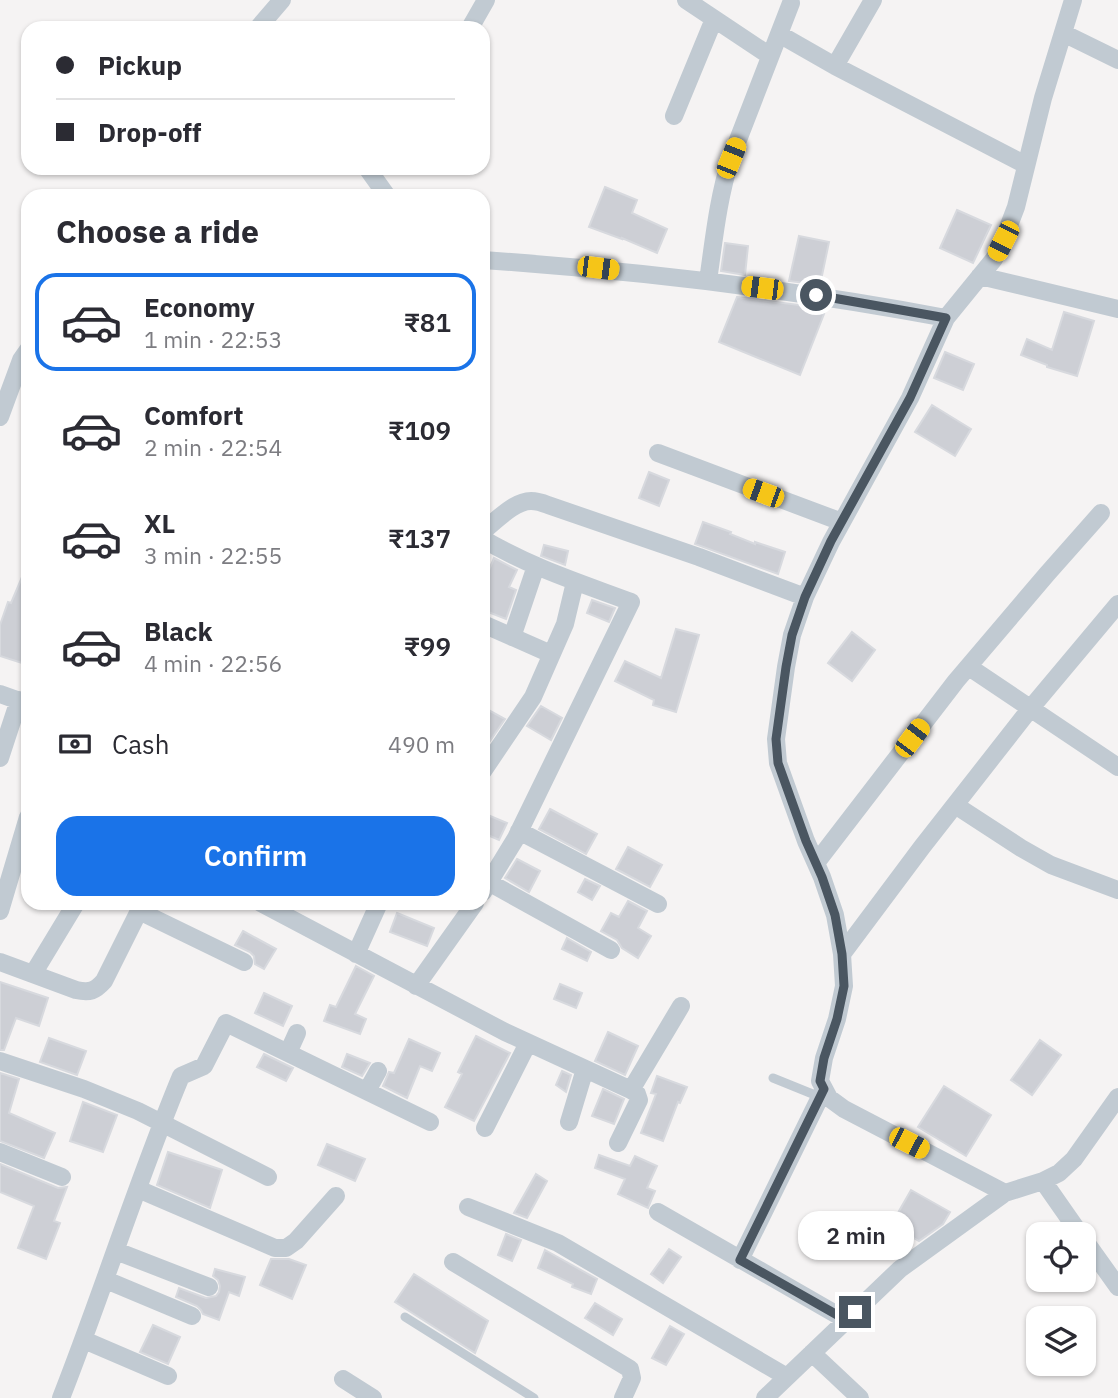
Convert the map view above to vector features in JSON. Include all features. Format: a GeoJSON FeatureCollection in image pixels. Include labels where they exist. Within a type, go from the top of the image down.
{"type":"FeatureCollection","features":[{"type":"Feature","properties":{"kind":"street"},"geometry":{"type":"LineString","coordinates":[[264,21],[282,0]]}},
{"type":"Feature","properties":{"kind":"street"},"geometry":{"type":"LineString","coordinates":[[474,21],[486,0]]}},
{"type":"Feature","properties":{"kind":"street"},"geometry":{"type":"LineString","coordinates":[[686,0],[771,56]]}},
{"type":"Feature","properties":{"kind":"street"},"geometry":{"type":"LineString","coordinates":[[835,65],[873,0]]}},
{"type":"Feature","properties":{"kind":"street"},"geometry":{"type":"LineString","coordinates":[[740,1260],[822,1093],[820,1081],[824,1058],[844,986],[835,915],[778,763],[776,739],[792,635],[805,597],[842,522],[910,398],[946,318],[993,259],[1003,241],[1016,207],[1043,97],[1073,0]]}},
{"type":"Feature","properties":{"kind":"street"},"geometry":{"type":"LineString","coordinates":[[708,281],[723,181],[791,3]]}},
{"type":"Feature","properties":{"kind":"street"},"geometry":{"type":"LineString","coordinates":[[674,116],[714,19]]}},
{"type":"Feature","properties":{"kind":"street"},"geometry":{"type":"LineString","coordinates":[[1063,33],[1118,60]]}},
{"type":"Feature","properties":{"kind":"street"},"geometry":{"type":"LineString","coordinates":[[779,34],[1026,165]]}},
{"type":"Feature","properties":{"kind":"street"},"geometry":{"type":"LineString","coordinates":[[490,260],[598,268],[708,281],[816,295],[946,318]]}},
{"type":"Feature","properties":{"kind":"street"},"geometry":{"type":"LineString","coordinates":[[980,276],[1118,309]]}},
{"type":"Feature","properties":{"kind":"street"},"geometry":{"type":"LineString","coordinates":[[0,417],[21,360]]}},
{"type":"Feature","properties":{"kind":"street"},"geometry":{"type":"LineString","coordinates":[[658,453],[842,522]]}},
{"type":"Feature","properties":{"kind":"street"},"geometry":{"type":"LineString","coordinates":[[490,526],[515,506],[533,501],[699,557],[805,597]]}},
{"type":"Feature","properties":{"kind":"street"},"geometry":{"type":"LineString","coordinates":[[816,863],[956,681],[1101,513]]}},
{"type":"Feature","properties":{"kind":"street"},"geometry":{"type":"LineString","coordinates":[[490,542],[536,566],[631,602],[519,831],[490,880]]}},
{"type":"Feature","properties":{"kind":"street"},"geometry":{"type":"LineString","coordinates":[[512,637],[536,566]]}},
{"type":"Feature","properties":{"kind":"street"},"geometry":{"type":"LineString","coordinates":[[490,761],[533,697],[565,624],[575,582]]}},
{"type":"Feature","properties":{"kind":"street"},"geometry":{"type":"LineString","coordinates":[[842,954],[1030,709],[1118,604]]}},
{"type":"Feature","properties":{"kind":"street"},"geometry":{"type":"LineString","coordinates":[[490,627],[551,654]]}},
{"type":"Feature","properties":{"kind":"street"},"geometry":{"type":"LineString","coordinates":[[969,667],[1118,767]]}},
{"type":"Feature","properties":{"kind":"street"},"geometry":{"type":"LineString","coordinates":[[0,694],[21,701]]}},
{"type":"Feature","properties":{"kind":"street"},"geometry":{"type":"LineString","coordinates":[[0,758],[21,714]]}},
{"type":"Feature","properties":{"kind":"street"},"geometry":{"type":"LineString","coordinates":[[955,805],[1051,865],[1118,890]]}},
{"type":"Feature","properties":{"kind":"street"},"geometry":{"type":"LineString","coordinates":[[519,831],[658,904]]}},
{"type":"Feature","properties":{"kind":"street"},"geometry":{"type":"LineString","coordinates":[[0,911],[21,840]]}},
{"type":"Feature","properties":{"kind":"street"},"geometry":{"type":"LineString","coordinates":[[490,889],[611,950]]}},
{"type":"Feature","properties":{"kind":"street"},"geometry":{"type":"LineString","coordinates":[[33,974],[72,910]]}},
{"type":"Feature","properties":{"kind":"street"},"geometry":{"type":"LineString","coordinates":[[0,962],[76,990],[96,990],[104,981],[139,910]]}},
{"type":"Feature","properties":{"kind":"street"},"geometry":{"type":"LineString","coordinates":[[146,910],[244,962]]}},
{"type":"Feature","properties":{"kind":"street"},"geometry":{"type":"LineString","coordinates":[[285,910],[356,954],[416,986],[637,1094],[639,1100],[618,1143]]}},
{"type":"Feature","properties":{"kind":"street"},"geometry":{"type":"LineString","coordinates":[[356,954],[376,910]]}},
{"type":"Feature","properties":{"kind":"street"},"geometry":{"type":"LineString","coordinates":[[416,986],[470,910]]}},
{"type":"Feature","properties":{"kind":"street"},"geometry":{"type":"LineString","coordinates":[[631,1090],[681,1006]]}},
{"type":"Feature","properties":{"kind":"street"},"geometry":{"type":"LineString","coordinates":[[61,1398],[181,1076],[204,1066],[226,1023],[430,1122]]}},
{"type":"Feature","properties":{"kind":"street"},"geometry":{"type":"LineString","coordinates":[[288,1053],[297,1033]]}},
{"type":"Feature","properties":{"kind":"street"},"geometry":{"type":"LineString","coordinates":[[485,1128],[528,1043]]}},
{"type":"Feature","properties":{"kind":"street"},"geometry":{"type":"LineString","coordinates":[[0,1061],[84,1089],[138,1111],[268,1177]]}},
{"type":"Feature","properties":{"kind":"street"},"geometry":{"type":"LineString","coordinates":[[569,1122],[585,1069]]}},
{"type":"Feature","properties":{"kind":"street"},"geometry":{"type":"LineString","coordinates":[[367,1091],[378,1071]]}},
{"type":"Feature","properties":{"kind":"street"},"geometry":{"type":"LineString","coordinates":[[822,1093],[844,1109],[1005,1193]]}},
{"type":"Feature","properties":{"kind":"street"},"geometry":{"type":"LineString","coordinates":[[766,1398],[900,1269],[1005,1193],[1059,1173],[1074,1158],[1118,1097]]}},
{"type":"Feature","properties":{"kind":"street"},"geometry":{"type":"LineString","coordinates":[[0,1152],[62,1177]]}},
{"type":"Feature","properties":{"kind":"street"},"geometry":{"type":"LineString","coordinates":[[1043,1181],[1072,1222]]}},
{"type":"Feature","properties":{"kind":"street"},"geometry":{"type":"LineString","coordinates":[[138,1189],[275,1248],[286,1248],[296,1241],[336,1196]]}},
{"type":"Feature","properties":{"kind":"street"},"geometry":{"type":"LineString","coordinates":[[468,1207],[558,1243],[787,1377]]}},
{"type":"Feature","properties":{"kind":"street"},"geometry":{"type":"LineString","coordinates":[[658,1212],[846,1320]]}},
{"type":"Feature","properties":{"kind":"street"},"geometry":{"type":"LineString","coordinates":[[116,1251],[209,1287]]}},
{"type":"Feature","properties":{"kind":"street"},"geometry":{"type":"LineString","coordinates":[[1096,1256],[1118,1287]]}},
{"type":"Feature","properties":{"kind":"street"},"geometry":{"type":"LineString","coordinates":[[453,1262],[630,1369],[632,1378],[623,1398]]}},
{"type":"Feature","properties":{"kind":"street"},"geometry":{"type":"LineString","coordinates":[[106,1280],[192,1315]]}},
{"type":"Feature","properties":{"kind":"street"},"geometry":{"type":"LineString","coordinates":[[84,1340],[168,1376]]}},
{"type":"Feature","properties":{"kind":"street"},"geometry":{"type":"LineString","coordinates":[[812,1353],[860,1398]]}},
{"type":"Feature","properties":{"kind":"street"},"geometry":{"type":"LineString","coordinates":[[343,1379],[373,1398]]}},
{"type":"Feature","properties":{"kind":"lane"},"geometry":{"type":"LineString","coordinates":[[772,1078],[822,1093]]}},
{"type":"Feature","properties":{"kind":"lane"},"geometry":{"type":"LineString","coordinates":[[405,1317],[534,1398]]}},
{"type":"Feature","properties":{"kind":"building"},"geometry":{"type":"Polygon","coordinates":[[[605,187],[637,200],[632,213],[667,229],[657,253],[589,227],[605,187]]]}},
{"type":"Feature","properties":{"kind":"building"},"geometry":{"type":"Polygon","coordinates":[[[957,210],[991,225],[973,263],[940,248],[957,210]]]}},
{"type":"Feature","properties":{"kind":"building"},"geometry":{"type":"Polygon","coordinates":[[[799,236],[829,242],[820,285],[789,281],[799,236]]]}},
{"type":"Feature","properties":{"kind":"building"},"geometry":{"type":"Polygon","coordinates":[[[725,243],[748,246],[745,275],[721,271],[725,243]]]}},
{"type":"Feature","properties":{"kind":"building"},"geometry":{"type":"Polygon","coordinates":[[[737,297],[815,307],[814,311],[824,314],[800,375],[719,342],[737,297]]]}},
{"type":"Feature","properties":{"kind":"building"},"geometry":{"type":"Polygon","coordinates":[[[1064,312],[1094,321],[1077,376],[1047,367],[1021,355],[1027,339],[1052,350],[1064,312]]]}},
{"type":"Feature","properties":{"kind":"building"},"geometry":{"type":"Polygon","coordinates":[[[945,352],[974,364],[963,390],[934,378],[945,352]]]}},
{"type":"Feature","properties":{"kind":"building"},"geometry":{"type":"Polygon","coordinates":[[[932,405],[971,429],[955,456],[915,432],[932,405]]]}},
{"type":"Feature","properties":{"kind":"building"},"geometry":{"type":"Polygon","coordinates":[[[649,472],[669,480],[659,506],[639,498],[649,472]]]}},
{"type":"Feature","properties":{"kind":"building"},"geometry":{"type":"Polygon","coordinates":[[[703,522],[755,544],[785,552],[778,574],[695,544],[703,522]]]}},
{"type":"Feature","properties":{"kind":"building"},"geometry":{"type":"Polygon","coordinates":[[[544,545],[568,551],[565,565],[541,556],[544,545]]]}},
{"type":"Feature","properties":{"kind":"building"},"geometry":{"type":"Polygon","coordinates":[[[494,558],[517,570],[509,587],[516,590],[506,619],[490,613],[490,567],[494,558]]]}},
{"type":"Feature","properties":{"kind":"building"},"geometry":{"type":"Polygon","coordinates":[[[21,579],[21,663],[0,656],[0,625],[8,602],[11,603],[21,579]]]}},
{"type":"Feature","properties":{"kind":"building"},"geometry":{"type":"Polygon","coordinates":[[[592,600],[615,608],[609,622],[587,613],[592,600]]]}},
{"type":"Feature","properties":{"kind":"building"},"geometry":{"type":"Polygon","coordinates":[[[676,629],[699,635],[676,712],[653,705],[654,700],[615,681],[625,661],[661,678],[676,629]]]}},
{"type":"Feature","properties":{"kind":"building"},"geometry":{"type":"Polygon","coordinates":[[[852,632],[875,650],[852,681],[828,663],[852,632]]]}},
{"type":"Feature","properties":{"kind":"building"},"geometry":{"type":"Polygon","coordinates":[[[541,706],[562,718],[551,740],[527,726],[541,706]]]}},
{"type":"Feature","properties":{"kind":"building"},"geometry":{"type":"Polygon","coordinates":[[[490,711],[505,719],[490,741],[490,711]]]}},
{"type":"Feature","properties":{"kind":"building"},"geometry":{"type":"Polygon","coordinates":[[[550,809],[597,834],[586,854],[539,829],[550,809]]]}},
{"type":"Feature","properties":{"kind":"building"},"geometry":{"type":"Polygon","coordinates":[[[490,816],[507,823],[499,840],[490,836],[490,816]]]}},
{"type":"Feature","properties":{"kind":"building"},"geometry":{"type":"Polygon","coordinates":[[[628,847],[662,865],[650,887],[616,869],[628,847]]]}},
{"type":"Feature","properties":{"kind":"building"},"geometry":{"type":"Polygon","coordinates":[[[517,859],[540,871],[529,892],[505,878],[517,859]]]}},
{"type":"Feature","properties":{"kind":"building"},"geometry":{"type":"Polygon","coordinates":[[[585,879],[600,886],[592,900],[578,892],[585,879]]]}},
{"type":"Feature","properties":{"kind":"building"},"geometry":{"type":"Polygon","coordinates":[[[628,901],[647,911],[638,928],[651,936],[638,958],[622,948],[617,940],[601,931],[611,913],[619,917],[628,901]]]}},
{"type":"Feature","properties":{"kind":"building"},"geometry":{"type":"Polygon","coordinates":[[[397,913],[434,928],[427,946],[390,932],[397,913]]]}},
{"type":"Feature","properties":{"kind":"building"},"geometry":{"type":"Polygon","coordinates":[[[243,931],[276,949],[264,969],[255,964],[254,956],[250,952],[235,945],[243,931]]]}},
{"type":"Feature","properties":{"kind":"building"},"geometry":{"type":"Polygon","coordinates":[[[567,938],[591,952],[587,961],[562,949],[567,938]]]}},
{"type":"Feature","properties":{"kind":"building"},"geometry":{"type":"Polygon","coordinates":[[[356,966],[374,976],[355,1014],[366,1019],[360,1034],[324,1021],[330,1005],[336,1007],[356,966]]]}},
{"type":"Feature","properties":{"kind":"building"},"geometry":{"type":"Polygon","coordinates":[[[0,982],[48,998],[39,1026],[16,1018],[4,1050],[0,1050],[0,982]]]}},
{"type":"Feature","properties":{"kind":"building"},"geometry":{"type":"Polygon","coordinates":[[[560,984],[582,993],[576,1008],[554,999],[560,984]]]}},
{"type":"Feature","properties":{"kind":"building"},"geometry":{"type":"Polygon","coordinates":[[[264,993],[292,1006],[283,1026],[255,1013],[264,993]]]}},
{"type":"Feature","properties":{"kind":"building"},"geometry":{"type":"Polygon","coordinates":[[[608,1032],[638,1046],[625,1075],[595,1061],[608,1032]]]}},
{"type":"Feature","properties":{"kind":"building"},"geometry":{"type":"Polygon","coordinates":[[[476,1036],[510,1053],[474,1121],[445,1107],[462,1074],[458,1072],[476,1036]]]}},
{"type":"Feature","properties":{"kind":"building"},"geometry":{"type":"Polygon","coordinates":[[[49,1038],[86,1051],[77,1075],[40,1062],[49,1038]]]}},
{"type":"Feature","properties":{"kind":"building"},"geometry":{"type":"Polygon","coordinates":[[[409,1039],[440,1053],[432,1071],[420,1066],[407,1098],[383,1086],[389,1072],[394,1073],[409,1039]]]}},
{"type":"Feature","properties":{"kind":"building"},"geometry":{"type":"Polygon","coordinates":[[[1040,1040],[1061,1055],[1032,1095],[1011,1080],[1040,1040]]]}},
{"type":"Feature","properties":{"kind":"building"},"geometry":{"type":"Polygon","coordinates":[[[264,1054],[293,1068],[286,1081],[257,1067],[264,1054]]]}},
{"type":"Feature","properties":{"kind":"building"},"geometry":{"type":"Polygon","coordinates":[[[347,1054],[370,1063],[362,1076],[342,1067],[347,1054]]]}},
{"type":"Feature","properties":{"kind":"building"},"geometry":{"type":"Polygon","coordinates":[[[562,1071],[571,1075],[566,1092],[556,1085],[562,1071]]]}},
{"type":"Feature","properties":{"kind":"building"},"geometry":{"type":"Polygon","coordinates":[[[0,1073],[19,1079],[9,1113],[55,1133],[44,1158],[0,1141],[0,1073]]]}},
{"type":"Feature","properties":{"kind":"building"},"geometry":{"type":"Polygon","coordinates":[[[657,1076],[687,1087],[680,1103],[678,1102],[663,1141],[641,1133],[656,1094],[651,1093],[657,1076]]]}},
{"type":"Feature","properties":{"kind":"building"},"geometry":{"type":"Polygon","coordinates":[[[944,1086],[991,1115],[966,1156],[918,1127],[944,1086]]]}},
{"type":"Feature","properties":{"kind":"building"},"geometry":{"type":"Polygon","coordinates":[[[603,1089],[624,1099],[614,1124],[592,1116],[603,1089]]]}},
{"type":"Feature","properties":{"kind":"building"},"geometry":{"type":"Polygon","coordinates":[[[83,1102],[117,1115],[103,1152],[70,1141],[83,1102]]]}},
{"type":"Feature","properties":{"kind":"building"},"geometry":{"type":"Polygon","coordinates":[[[327,1144],[365,1159],[355,1181],[318,1165],[327,1144]]]}},
{"type":"Feature","properties":{"kind":"building"},"geometry":{"type":"Polygon","coordinates":[[[168,1152],[222,1170],[210,1208],[157,1185],[168,1152]]]}},
{"type":"Feature","properties":{"kind":"building"},"geometry":{"type":"Polygon","coordinates":[[[599,1155],[630,1166],[635,1156],[657,1166],[647,1188],[655,1191],[648,1208],[618,1194],[625,1179],[595,1168],[599,1155]]]}},
{"type":"Feature","properties":{"kind":"building"},"geometry":{"type":"Polygon","coordinates":[[[0,1164],[58,1188],[67,1187],[54,1221],[60,1223],[46,1259],[18,1248],[34,1206],[0,1192],[0,1164]]]}},
{"type":"Feature","properties":{"kind":"building"},"geometry":{"type":"Polygon","coordinates":[[[536,1174],[547,1181],[527,1218],[514,1213],[536,1174]]]}},
{"type":"Feature","properties":{"kind":"building"},"geometry":{"type":"Polygon","coordinates":[[[911,1190],[950,1212],[943,1224],[919,1241],[891,1225],[911,1190]]]}},
{"type":"Feature","properties":{"kind":"building"},"geometry":{"type":"Polygon","coordinates":[[[506,1234],[521,1240],[512,1261],[498,1255],[506,1234]]]}},
{"type":"Feature","properties":{"kind":"building"},"geometry":{"type":"Polygon","coordinates":[[[669,1249],[681,1257],[663,1283],[651,1274],[669,1249]]]}},
{"type":"Feature","properties":{"kind":"building"},"geometry":{"type":"Polygon","coordinates":[[[545,1250],[597,1279],[591,1294],[538,1268],[545,1250]]]}},
{"type":"Feature","properties":{"kind":"building"},"geometry":{"type":"Polygon","coordinates":[[[271,1259],[289,1259],[306,1265],[292,1299],[260,1285],[271,1259]]]}},
{"type":"Feature","properties":{"kind":"building"},"geometry":{"type":"Polygon","coordinates":[[[215,1269],[245,1277],[239,1296],[229,1292],[219,1320],[203,1314],[197,1306],[176,1297],[179,1288],[206,1298],[216,1296],[220,1286],[213,1276],[215,1269]]]}},
{"type":"Feature","properties":{"kind":"building"},"geometry":{"type":"Polygon","coordinates":[[[414,1274],[488,1321],[475,1353],[395,1302],[414,1274]]]}},
{"type":"Feature","properties":{"kind":"building"},"geometry":{"type":"Polygon","coordinates":[[[595,1303],[622,1319],[613,1335],[585,1318],[595,1303]]]}},
{"type":"Feature","properties":{"kind":"building"},"geometry":{"type":"Polygon","coordinates":[[[153,1325],[180,1337],[168,1364],[140,1352],[153,1325]]]}},
{"type":"Feature","properties":{"kind":"building"},"geometry":{"type":"Polygon","coordinates":[[[670,1326],[684,1334],[666,1365],[652,1358],[670,1326]]]}},
{"type":"Feature","properties":{"kind":"route"},"geometry":{"type":"LineString","coordinates":[[816,295],[946,318],[910,398],[831,541],[805,597],[792,635],[776,739],[778,763],[835,915],[844,986],[824,1058],[820,1081],[824,1089],[740,1260],[846,1320],[855,1312]]}}]}
